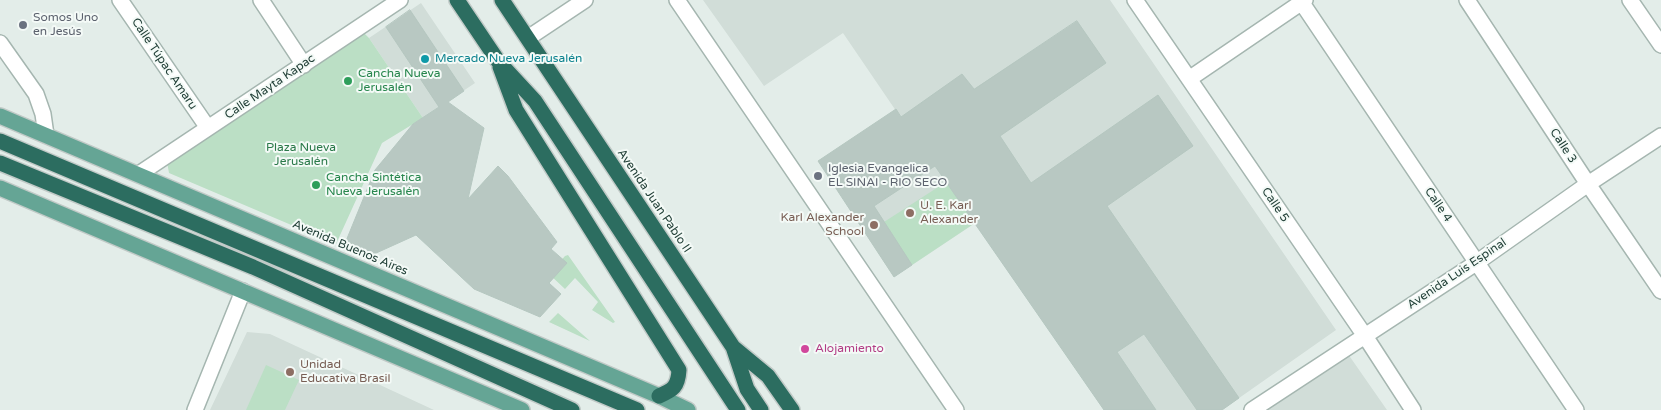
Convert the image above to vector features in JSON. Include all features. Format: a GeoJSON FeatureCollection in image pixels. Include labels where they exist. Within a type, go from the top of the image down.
{"type":"FeatureCollection","features":[{"type":"Feature","properties":{"kind":"highway"},"geometry":{"type":"LineString","coordinates":[[457,0],[498,61],[535,101],[734,404]]}},
{"type":"Feature","properties":{"kind":"highway","name":"Avenida Juan Pablo II"},"geometry":{"type":"LineString","coordinates":[[502,0],[733,347],[768,376],[792,410]]}},
{"type":"Feature","properties":{"kind":"highway"},"geometry":{"type":"LineString","coordinates":[[498,61],[516,110],[679,370],[678,382],[670,391],[658,396]]}},
{"type":"Feature","properties":{"kind":"highway"},"geometry":{"type":"LineString","coordinates":[[0,141],[637,410]]}},
{"type":"Feature","properties":{"kind":"highway"},"geometry":{"type":"LineString","coordinates":[[0,162],[253,267],[572,410]]}},
{"type":"Feature","properties":{"kind":"highway"},"geometry":{"type":"LineString","coordinates":[[733,347],[747,389],[761,410]]}},
{"type":"Feature","properties":{"kind":"main road","name":"Avenida Buenos Aires"},"geometry":{"type":"LineString","coordinates":[[0,116],[688,410]]}},
{"type":"Feature","properties":{"kind":"main road"},"geometry":{"type":"LineString","coordinates":[[0,188],[512,408]]}},
{"type":"Feature","properties":{"kind":"street","name":"Calle Túpac Amaru"},"geometry":{"type":"LineString","coordinates":[[120,0],[208,128]]}},
{"type":"Feature","properties":{"kind":"street"},"geometry":{"type":"LineString","coordinates":[[261,0],[304,65]]}},
{"type":"Feature","properties":{"kind":"street","name":"Calle Mayta Kapac"},"geometry":{"type":"LineString","coordinates":[[139,174],[400,0]]}},
{"type":"Feature","properties":{"kind":"street"},"geometry":{"type":"LineString","coordinates":[[528,38],[585,0]]}},
{"type":"Feature","properties":{"kind":"street"},"geometry":{"type":"LineString","coordinates":[[677,0],[956,410]]}},
{"type":"Feature","properties":{"kind":"street","name":"Calle 5"},"geometry":{"type":"LineString","coordinates":[[1135,0],[1365,336],[1413,410]]}},
{"type":"Feature","properties":{"kind":"street","name":"Calle 3"},"geometry":{"type":"LineString","coordinates":[[1467,0],[1661,291]]}},
{"type":"Feature","properties":{"kind":"street"},"geometry":{"type":"LineString","coordinates":[[1630,0],[1661,45]]}},
{"type":"Feature","properties":{"kind":"street"},"geometry":{"type":"LineString","coordinates":[[1189,79],[1302,1]]}},
{"type":"Feature","properties":{"kind":"street","name":"Calle 4"},"geometry":{"type":"LineString","coordinates":[[1302,1],[1576,410]]}},
{"type":"Feature","properties":{"kind":"street"},"geometry":{"type":"LineString","coordinates":[[0,43],[36,94],[43,114],[46,135]]}},
{"type":"Feature","properties":{"kind":"street","name":"Avenida Luis Espinal"},"geometry":{"type":"LineString","coordinates":[[1252,410],[1476,262],[1661,136]]}},
{"type":"Feature","properties":{"kind":"street"},"geometry":{"type":"LineString","coordinates":[[195,410],[243,291]]}},
{"type":"Feature","properties":{"kind":"shaded area"},"geometry":{"type":"Polygon","coordinates":[[[703,0],[1110,0],[1336,330],[1222,410],[1104,410],[975,223],[894,277],[846,203],[924,152],[843,33],[764,86],[703,0]]]}},
{"type":"Feature","properties":{"kind":"shaded area","name":"Mercado Nueva Jerusalén"},"geometry":{"type":"Polygon","coordinates":[[[421,3],[475,83],[423,118],[369,38],[421,3]]]}},
{"type":"Feature","properties":{"kind":"shaded area","name":"Unidad Educativa Brasil"},"geometry":{"type":"Polygon","coordinates":[[[247,332],[270,334],[434,410],[210,410],[247,332]]]}},
{"type":"Feature","properties":{"kind":"shaded area"},"geometry":{"type":"Polygon","coordinates":[[[1348,354],[1387,410],[1267,410],[1348,354]]]}},
{"type":"Feature","properties":{"kind":"green space","name":"Plaza Nueva Jerusalén"},"geometry":{"type":"Polygon","coordinates":[[[363,32],[423,118],[382,143],[336,244],[169,173],[167,162],[363,32]]]}},
{"type":"Feature","properties":{"kind":"green space"},"geometry":{"type":"Polygon","coordinates":[[[946,182],[975,223],[912,265],[884,222],[946,182]]]}},
{"type":"Feature","properties":{"kind":"green space"},"geometry":{"type":"Polygon","coordinates":[[[568,255],[615,322],[613,323],[592,310],[598,302],[575,278],[565,289],[549,274],[568,255]]]}},
{"type":"Feature","properties":{"kind":"green space"},"geometry":{"type":"Polygon","coordinates":[[[558,313],[590,341],[549,322],[558,313]]]}},
{"type":"Feature","properties":{"kind":"green space"},"geometry":{"type":"Polygon","coordinates":[[[266,365],[299,380],[285,410],[246,410],[266,365]]]}},
{"type":"Feature","properties":{"kind":"building"},"geometry":{"type":"Polygon","coordinates":[[[410,10],[464,91],[448,102],[484,128],[468,199],[498,166],[508,176],[557,242],[551,249],[567,263],[549,283],[561,294],[540,317],[474,289],[416,235],[374,254],[346,241],[375,170],[413,124],[439,107],[386,27],[410,10]]]}},
{"type":"Feature","properties":{"kind":"building"},"geometry":{"type":"Polygon","coordinates":[[[1077,21],[1106,63],[1000,136],[1031,183],[1158,95],[1193,146],[1107,206],[1239,398],[1222,410],[1197,410],[1144,334],[1117,352],[1156,410],[1104,410],[935,166],[874,206],[912,265],[894,277],[818,161],[896,109],[901,117],[962,74],[974,89],[1077,21]]]}},
{"type":"Feature","properties":{"kind":"place","name":"Somos Uno en Jesús"},"geometry":{"type":"Point","coordinates":[23,25]}},
{"type":"Feature","properties":{"kind":"place","name":"Mercado Nueva Jerusalén"},"geometry":{"type":"Point","coordinates":[425,59]}},
{"type":"Feature","properties":{"kind":"place","name":"Cancha Nueva Jerusalén"},"geometry":{"type":"Point","coordinates":[348,81]}},
{"type":"Feature","properties":{"kind":"place","name":"Iglesia Evangelica EL SINAI - RIO SECO"},"geometry":{"type":"Point","coordinates":[818,176]}},
{"type":"Feature","properties":{"kind":"place","name":"Cancha Sintética Nueva Jerusalén"},"geometry":{"type":"Point","coordinates":[316,185]}},
{"type":"Feature","properties":{"kind":"place","name":"U. E. Karl Alexander"},"geometry":{"type":"Point","coordinates":[910,213]}},
{"type":"Feature","properties":{"kind":"place","name":"Karl Alexander School"},"geometry":{"type":"Point","coordinates":[874,225]}},
{"type":"Feature","properties":{"kind":"place","name":"Alojamiento"},"geometry":{"type":"Point","coordinates":[805,349]}},
{"type":"Feature","properties":{"kind":"place","name":"Unidad Educativa Brasil"},"geometry":{"type":"Point","coordinates":[290,372]}}]}
